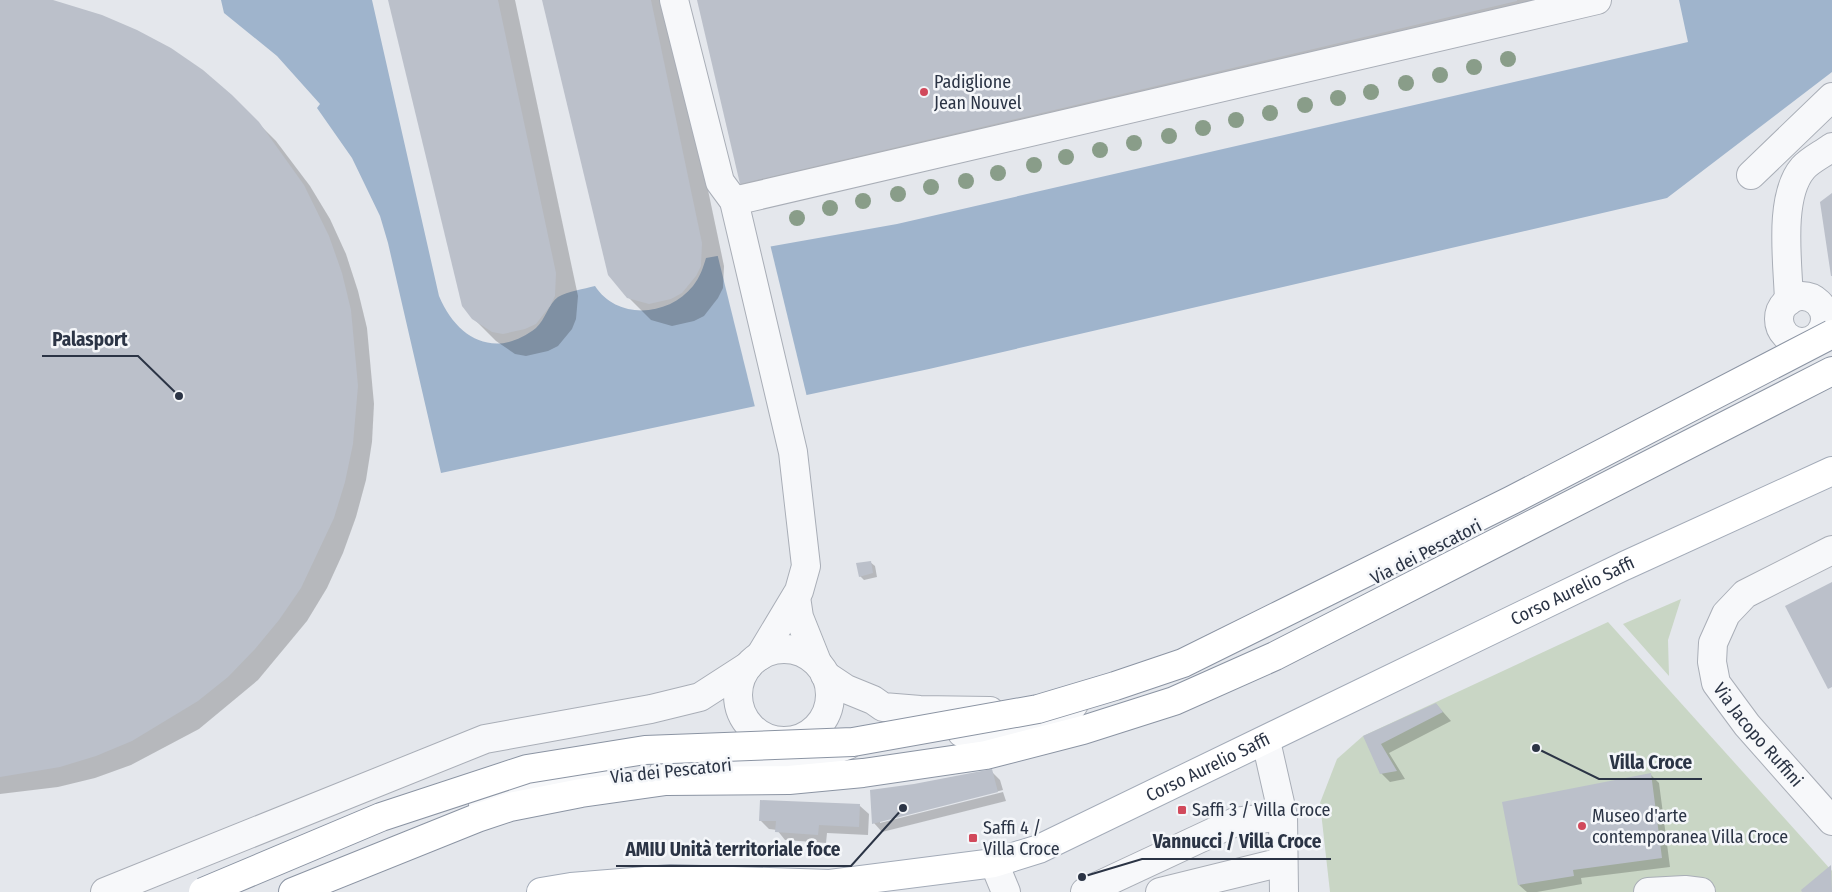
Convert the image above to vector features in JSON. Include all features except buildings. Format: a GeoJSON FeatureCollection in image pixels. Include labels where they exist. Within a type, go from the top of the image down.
{"type":"FeatureCollection","features":[{"type":"Feature","properties":{"kind":"main road"},"geometry":{"type":"LineString","coordinates":[[203,892],[381,817],[527,769],[645,750],[853,742],[1038,709],[1183,663],[1512,500],[1832,334]]}},
{"type":"Feature","properties":{"kind":"main road"},"geometry":{"type":"LineString","coordinates":[[293,892],[477,818],[510,807],[581,793],[666,781],[789,780],[863,773],[977,756],[1083,730],[1174,701],[1275,656],[1832,371]]}},
{"type":"Feature","properties":{"kind":"main road","name":"Corso Aurelio Saffi"},"geometry":{"type":"LineString","coordinates":[[541,892],[571,887],[670,879],[830,884],[994,863],[1039,849],[1266,741],[1624,566],[1832,471]]}},
{"type":"Feature","properties":{"kind":"street"},"geometry":{"type":"LineString","coordinates":[[105,892],[485,739],[641,711],[700,697],[754,661],[796,597],[802,585],[806,566],[793,452],[734,201],[720,182],[674,0]]}},
{"type":"Feature","properties":{"kind":"street"},"geometry":{"type":"LineString","coordinates":[[734,201],[1585,1]]}},
{"type":"Feature","properties":{"kind":"street"},"geometry":{"type":"LineString","coordinates":[[1780,326],[1789,338],[1802,342],[1817,337],[1822,330],[1825,315],[1817,302],[1790,199],[1751,175],[1832,98]]}},
{"type":"Feature","properties":{"kind":"street"},"geometry":{"type":"LineString","coordinates":[[1789,301],[1790,199],[1804,167],[1832,148]]}},
{"type":"Feature","properties":{"kind":"street"},"geometry":{"type":"LineString","coordinates":[[1763,367],[1780,326],[1780,312],[1789,301],[1802,296],[1817,302]]}},
{"type":"Feature","properties":{"kind":"street","name":"Via dei Pescatori"},"geometry":{"type":"LineString","coordinates":[[883,707],[873,700],[846,689],[804,654],[789,649],[774,650],[754,661],[741,680],[738,695],[741,710],[754,729],[767,737],[790,740],[805,735],[817,726],[854,712],[883,707],[920,710],[1008,711],[1056,708],[1146,683],[1271,632],[1690,419],[1802,342]]}},
{"type":"Feature","properties":{"kind":"street","name":"Via Jacopo Ruffini"},"geometry":{"type":"LineString","coordinates":[[1832,550],[1745,594],[1726,614],[1713,643],[1712,662],[1716,683],[1747,725],[1832,821]]}},
{"type":"Feature","properties":{"kind":"street"},"geometry":{"type":"LineString","coordinates":[[796,597],[799,617],[830,690],[828,706],[817,726]]}},
{"type":"Feature","properties":{"kind":"street","name":"Via dei Pescatori"},"geometry":{"type":"LineString","coordinates":[[277,892],[389,846],[460,813],[534,786],[727,764],[798,762],[867,739],[1049,725],[1062,720],[1074,704]]}},
{"type":"Feature","properties":{"kind":"street"},"geometry":{"type":"LineString","coordinates":[[1266,741],[1284,816],[1282,862],[1284,892]]}},
{"type":"Feature","properties":{"kind":"street"},"geometry":{"type":"LineString","coordinates":[[1085,892],[1235,822],[1284,816]]}},
{"type":"Feature","properties":{"kind":"street"},"geometry":{"type":"LineString","coordinates":[[1160,892],[1282,862]]}},
{"type":"Feature","properties":{"kind":"street"},"geometry":{"type":"LineString","coordinates":[[994,863],[1006,892]]}},
{"type":"Feature","properties":{"kind":"street"},"geometry":{"type":"LineString","coordinates":[[1648,892],[1685,890],[1700,892]]}},
{"type":"Feature","properties":{"kind":"green space"},"geometry":{"type":"Polygon","coordinates":[[[1681,599],[1668,640],[1669,676],[1623,624],[1681,599]]]}},
{"type":"Feature","properties":{"kind":"green space"},"geometry":{"type":"Polygon","coordinates":[[[1608,622],[1832,871],[1832,892],[1330,892],[1320,803],[1337,759],[1363,736],[1608,622]]]}},
{"type":"Feature","properties":{"kind":"water"},"geometry":{"type":"Polygon","coordinates":[[[221,0],[372,0],[439,296],[456,324],[479,340],[492,343],[506,343],[521,338],[539,325],[552,303],[558,297],[576,290],[595,286],[616,305],[629,309],[657,309],[683,296],[693,286],[698,279],[706,258],[897,224],[1688,42],[1679,0],[1832,0],[1832,72],[1667,198],[929,369],[441,473],[388,243],[380,216],[352,158],[317,108],[320,104],[277,56],[224,13],[221,0]]]}},
{"type":"Feature","properties":{"kind":"pier"},"geometry":{"type":"Polygon","coordinates":[[[770,244],[807,397],[755,407],[717,253],[770,244]]]}},
{"type":"Feature","properties":{"kind":"place","name":"Padiglione Jean Nouvel"},"geometry":{"type":"Point","coordinates":[924,92]}},
{"type":"Feature","properties":{"kind":"place","name":"Palasport"},"geometry":{"type":"Point","coordinates":[179,396]}},
{"type":"Feature","properties":{"kind":"place","name":"Villa Croce"},"geometry":{"type":"Point","coordinates":[1536,748]}},
{"type":"Feature","properties":{"kind":"place","name":"AMIU Unità territoriale foce"},"geometry":{"type":"Point","coordinates":[903,808]}},
{"type":"Feature","properties":{"kind":"place","name":"Saffi 3 / Villa Croce"},"geometry":{"type":"Point","coordinates":[1182,810]}},
{"type":"Feature","properties":{"kind":"place","name":"Museo d'arte contemporanea Villa Croce"},"geometry":{"type":"Point","coordinates":[1582,826]}},
{"type":"Feature","properties":{"kind":"place","name":"Saffi 4 / Villa Croce"},"geometry":{"type":"Point","coordinates":[973,838]}},
{"type":"Feature","properties":{"kind":"place","name":"Vannucci / Villa Croce"},"geometry":{"type":"Point","coordinates":[1082,877]}}]}
